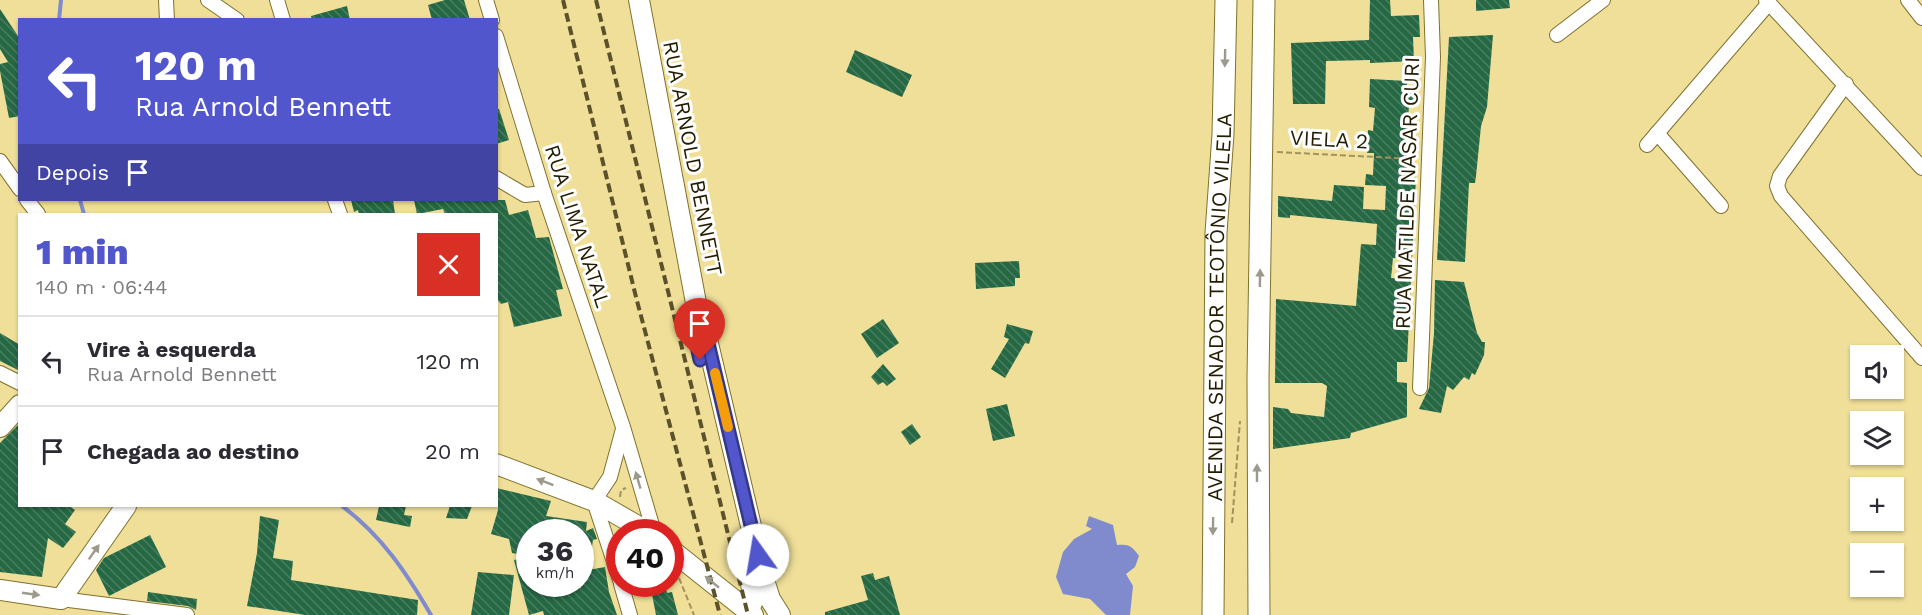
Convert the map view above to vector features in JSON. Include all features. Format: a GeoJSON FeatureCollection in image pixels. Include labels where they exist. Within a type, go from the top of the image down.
{"type":"FeatureCollection","features":[{"type":"Feature","properties":{"kind":"main road","name":"AVENIDA SENADOR TEOTÔNIO VILELA"},"geometry":{"type":"LineString","coordinates":[[1213,615],[1215,232],[1223,134],[1226,0]]}},
{"type":"Feature","properties":{"kind":"main road","name":"AVENIDA SENADOR TEOTÔNIO VILELA"},"geometry":{"type":"LineString","coordinates":[[1259,615],[1257,457],[1264,0]]}},
{"type":"Feature","properties":{"kind":"street"},"geometry":{"type":"LineString","coordinates":[[166,0],[167,18]]}},
{"type":"Feature","properties":{"kind":"street"},"geometry":{"type":"LineString","coordinates":[[208,0],[234,18]]}},
{"type":"Feature","properties":{"kind":"street"},"geometry":{"type":"LineString","coordinates":[[277,0],[282,18]]}},
{"type":"Feature","properties":{"kind":"street"},"geometry":{"type":"LineString","coordinates":[[486,0],[491,18]]}},
{"type":"Feature","properties":{"kind":"street","name":"RUA ARNOLD BENNETT"},"geometry":{"type":"LineString","coordinates":[[639,0],[700,324],[706,335],[763,577],[770,599],[780,615]]}},
{"type":"Feature","properties":{"kind":"street","name":"RUA MATILDE NASAR CURI"},"geometry":{"type":"LineString","coordinates":[[1420,388],[1433,57],[1431,0]]}},
{"type":"Feature","properties":{"kind":"street"},"geometry":{"type":"LineString","coordinates":[[1557,35],[1603,0]]}},
{"type":"Feature","properties":{"kind":"street"},"geometry":{"type":"LineString","coordinates":[[1908,0],[1922,18]]}},
{"type":"Feature","properties":{"kind":"street"},"geometry":{"type":"LineString","coordinates":[[1647,146],[1767,2],[1922,168]]}},
{"type":"Feature","properties":{"kind":"street","name":"RUA LIMA NATAL"},"geometry":{"type":"LineString","coordinates":[[498,43],[543,193],[623,427],[650,519]]}},
{"type":"Feature","properties":{"kind":"street"},"geometry":{"type":"LineString","coordinates":[[1846,84],[1780,176],[1777,186],[1781,195],[1922,358]]}},
{"type":"Feature","properties":{"kind":"street"},"geometry":{"type":"LineString","coordinates":[[1657,134],[1721,206]]}},
{"type":"Feature","properties":{"kind":"street"},"geometry":{"type":"LineString","coordinates":[[0,161],[18,186]]}},
{"type":"Feature","properties":{"kind":"street"},"geometry":{"type":"LineString","coordinates":[[498,179],[525,195],[543,193]]}},
{"type":"Feature","properties":{"kind":"street"},"geometry":{"type":"LineString","coordinates":[[28,201],[37,213]]}},
{"type":"Feature","properties":{"kind":"street","name":"RUA ARNOLD BENNETT"},"geometry":{"type":"LineString","coordinates":[[700,324],[695,337],[753,591],[753,602],[749,612]]}},
{"type":"Feature","properties":{"kind":"street"},"geometry":{"type":"LineString","coordinates":[[0,373],[18,382]]}},
{"type":"Feature","properties":{"kind":"street"},"geometry":{"type":"LineString","coordinates":[[0,427],[18,407]]}},
{"type":"Feature","properties":{"kind":"street","name":"RUA LIMA NATAL"},"geometry":{"type":"LineString","coordinates":[[594,501],[610,477],[618,455],[623,427]]}},
{"type":"Feature","properties":{"kind":"street"},"geometry":{"type":"LineString","coordinates":[[498,465],[594,501],[625,519]]}},
{"type":"Feature","properties":{"kind":"street"},"geometry":{"type":"LineString","coordinates":[[594,501],[606,537]]}},
{"type":"Feature","properties":{"kind":"street"},"geometry":{"type":"LineString","coordinates":[[61,599],[125,507]]}},
{"type":"Feature","properties":{"kind":"street"},"geometry":{"type":"LineString","coordinates":[[684,560],[749,612]]}},
{"type":"Feature","properties":{"kind":"street"},"geometry":{"type":"LineString","coordinates":[[0,590],[61,599],[101,609],[187,615]]}},
{"type":"Feature","properties":{"kind":"street"},"geometry":{"type":"LineString","coordinates":[[625,597],[630,615]]}},
{"type":"Feature","properties":{"kind":"path","name":"VIELA 2"},"geometry":{"type":"LineString","coordinates":[[1262,151],[1429,160]]}},
{"type":"Feature","properties":{"kind":"path"},"geometry":{"type":"LineString","coordinates":[[684,591],[694,615]]}},
{"type":"Feature","properties":{"kind":"water"},"geometry":{"type":"Polygon","coordinates":[[[1089,516],[1113,525],[1117,545],[1130,546],[1139,556],[1135,567],[1126,574],[1133,586],[1130,615],[1106,615],[1090,599],[1063,594],[1056,577],[1063,552],[1074,539],[1092,529],[1086,526],[1089,516]]]}},
{"type":"Feature","properties":{"kind":"building"},"geometry":{"type":"Polygon","coordinates":[[[445,0],[464,0],[469,18],[431,18],[428,5],[445,0]]]}},
{"type":"Feature","properties":{"kind":"building"},"geometry":{"type":"Polygon","coordinates":[[[1370,0],[1390,0],[1391,16],[1419,15],[1420,37],[1413,37],[1414,61],[1370,63],[1370,60],[1326,61],[1325,104],[1293,104],[1291,43],[1369,40],[1370,0]]]}},
{"type":"Feature","properties":{"kind":"building"},"geometry":{"type":"Polygon","coordinates":[[[1476,0],[1509,0],[1510,8],[1476,11],[1476,0]]]}},
{"type":"Feature","properties":{"kind":"building"},"geometry":{"type":"Polygon","coordinates":[[[347,6],[350,18],[312,18],[311,16],[347,6]]]}},
{"type":"Feature","properties":{"kind":"building"},"geometry":{"type":"Polygon","coordinates":[[[0,9],[18,36],[18,116],[9,118],[0,71],[0,64],[8,62],[0,49],[0,9]]]}},
{"type":"Feature","properties":{"kind":"building"},"geometry":{"type":"Polygon","coordinates":[[[1493,35],[1487,107],[1481,126],[1475,183],[1469,183],[1465,262],[1437,260],[1449,37],[1493,35]]]}},
{"type":"Feature","properties":{"kind":"building"},"geometry":{"type":"Polygon","coordinates":[[[855,50],[912,75],[902,97],[846,72],[855,50]]]}},
{"type":"Feature","properties":{"kind":"building"},"geometry":{"type":"Polygon","coordinates":[[[1370,79],[1407,81],[1407,87],[1416,88],[1415,104],[1409,104],[1407,142],[1413,142],[1412,155],[1409,155],[1408,176],[1416,177],[1412,259],[1393,258],[1391,278],[1411,279],[1407,362],[1397,362],[1397,382],[1407,383],[1407,417],[1351,433],[1350,438],[1273,449],[1273,407],[1288,409],[1291,413],[1324,417],[1327,386],[1322,383],[1275,383],[1276,299],[1356,306],[1361,244],[1376,245],[1377,224],[1290,215],[1290,218],[1278,217],[1278,196],[1332,201],[1334,185],[1364,187],[1363,209],[1385,210],[1386,186],[1365,185],[1366,174],[1373,175],[1374,153],[1367,153],[1368,130],[1373,131],[1375,108],[1369,107],[1370,79]]]}},
{"type":"Feature","properties":{"kind":"building"},"geometry":{"type":"Polygon","coordinates":[[[498,109],[499,109],[509,140],[498,143],[498,109]]]}},
{"type":"Feature","properties":{"kind":"building"},"geometry":{"type":"Polygon","coordinates":[[[505,200],[509,215],[528,210],[536,238],[549,237],[563,289],[556,290],[562,316],[514,327],[508,302],[501,304],[498,300],[498,213],[445,213],[443,209],[417,213],[414,201],[505,200]]]}},
{"type":"Feature","properties":{"kind":"building"},"geometry":{"type":"Polygon","coordinates":[[[351,201],[393,201],[395,213],[359,213],[358,210],[354,212],[351,201]]]}},
{"type":"Feature","properties":{"kind":"building"},"geometry":{"type":"Polygon","coordinates":[[[1019,261],[1020,278],[1015,278],[1015,286],[976,289],[975,263],[1019,261]]]}},
{"type":"Feature","properties":{"kind":"building"},"geometry":{"type":"Polygon","coordinates":[[[1435,280],[1464,282],[1477,333],[1482,342],[1485,342],[1484,355],[1475,375],[1472,373],[1469,380],[1464,377],[1453,390],[1447,386],[1441,413],[1419,409],[1429,388],[1434,333],[1435,280]]]}},
{"type":"Feature","properties":{"kind":"building"},"geometry":{"type":"Polygon","coordinates":[[[883,319],[899,343],[877,358],[861,334],[883,319]]]}},
{"type":"Feature","properties":{"kind":"building"},"geometry":{"type":"Polygon","coordinates":[[[1007,324],[1033,331],[1029,344],[1025,343],[1005,378],[991,369],[1009,339],[1004,337],[1007,324]]]}},
{"type":"Feature","properties":{"kind":"building"},"geometry":{"type":"Polygon","coordinates":[[[0,333],[18,344],[18,370],[0,361],[0,333]]]}},
{"type":"Feature","properties":{"kind":"building"},"geometry":{"type":"Polygon","coordinates":[[[883,364],[896,379],[887,386],[883,382],[878,385],[871,377],[883,364]]]}},
{"type":"Feature","properties":{"kind":"building"},"geometry":{"type":"Polygon","coordinates":[[[1007,404],[1015,436],[993,441],[986,409],[1007,404]]]}},
{"type":"Feature","properties":{"kind":"building"},"geometry":{"type":"Polygon","coordinates":[[[912,424],[921,437],[910,445],[901,432],[912,424]]]}},
{"type":"Feature","properties":{"kind":"building"},"geometry":{"type":"Polygon","coordinates":[[[18,425],[18,507],[70,507],[75,510],[65,524],[76,532],[63,548],[48,538],[42,577],[0,572],[0,443],[18,425]]]}},
{"type":"Feature","properties":{"kind":"building"},"geometry":{"type":"Polygon","coordinates":[[[498,488],[551,501],[546,516],[566,519],[516,519],[516,554],[512,553],[509,539],[491,534],[498,510],[498,488]]]}},
{"type":"Feature","properties":{"kind":"building"},"geometry":{"type":"Polygon","coordinates":[[[379,507],[406,507],[404,515],[412,516],[410,527],[376,520],[379,507]]]}},
{"type":"Feature","properties":{"kind":"building"},"geometry":{"type":"Polygon","coordinates":[[[450,507],[472,507],[467,519],[446,518],[450,507]]]}},
{"type":"Feature","properties":{"kind":"building"},"geometry":{"type":"Polygon","coordinates":[[[260,516],[279,520],[273,558],[293,561],[291,580],[418,600],[417,615],[305,615],[247,606],[257,553],[260,516]]]}},
{"type":"Feature","properties":{"kind":"building"},"geometry":{"type":"Polygon","coordinates":[[[150,535],[166,567],[109,596],[96,570],[104,558],[150,535]]]}},
{"type":"Feature","properties":{"kind":"building"},"geometry":{"type":"Polygon","coordinates":[[[605,567],[606,597],[611,597],[617,615],[544,615],[543,611],[529,615],[524,597],[594,597],[594,569],[605,567]]]}},
{"type":"Feature","properties":{"kind":"building"},"geometry":{"type":"Polygon","coordinates":[[[478,572],[514,575],[509,615],[471,615],[478,572]]]}},
{"type":"Feature","properties":{"kind":"building"},"geometry":{"type":"Polygon","coordinates":[[[873,573],[875,580],[889,576],[900,615],[825,615],[825,612],[868,600],[861,576],[873,573]]]}},
{"type":"Feature","properties":{"kind":"building"},"geometry":{"type":"Polygon","coordinates":[[[148,592],[197,599],[196,610],[188,606],[147,601],[148,592]]]}},
{"type":"Feature","properties":{"kind":"building"},"geometry":{"type":"Polygon","coordinates":[[[653,597],[673,597],[678,615],[656,615],[653,597]]]}},
{"type":"Feature","properties":{"kind":"waterway"},"geometry":{"type":"LineString","coordinates":[[59,18],[61,0]]}},
{"type":"Feature","properties":{"kind":"waterway"},"geometry":{"type":"LineString","coordinates":[[80,201],[84,213]]}},
{"type":"Feature","properties":{"kind":"waterway"},"geometry":{"type":"LineString","coordinates":[[343,507],[369,529],[392,555],[431,615]]}},
{"type":"Feature","properties":{"kind":"railway"},"geometry":{"type":"LineString","coordinates":[[563,0],[636,297],[720,615]]}},
{"type":"Feature","properties":{"kind":"railway"},"geometry":{"type":"LineString","coordinates":[[596,0],[748,615]]}},
{"type":"Feature","properties":{"kind":"slow traffic"},"geometry":{"type":"LineString","coordinates":[[715,373],[728,427]]}},
{"type":"Feature","properties":{"kind":"route"},"geometry":{"type":"LineString","coordinates":[[700,360],[695,337],[700,324],[706,335],[758,555]]}}]}
